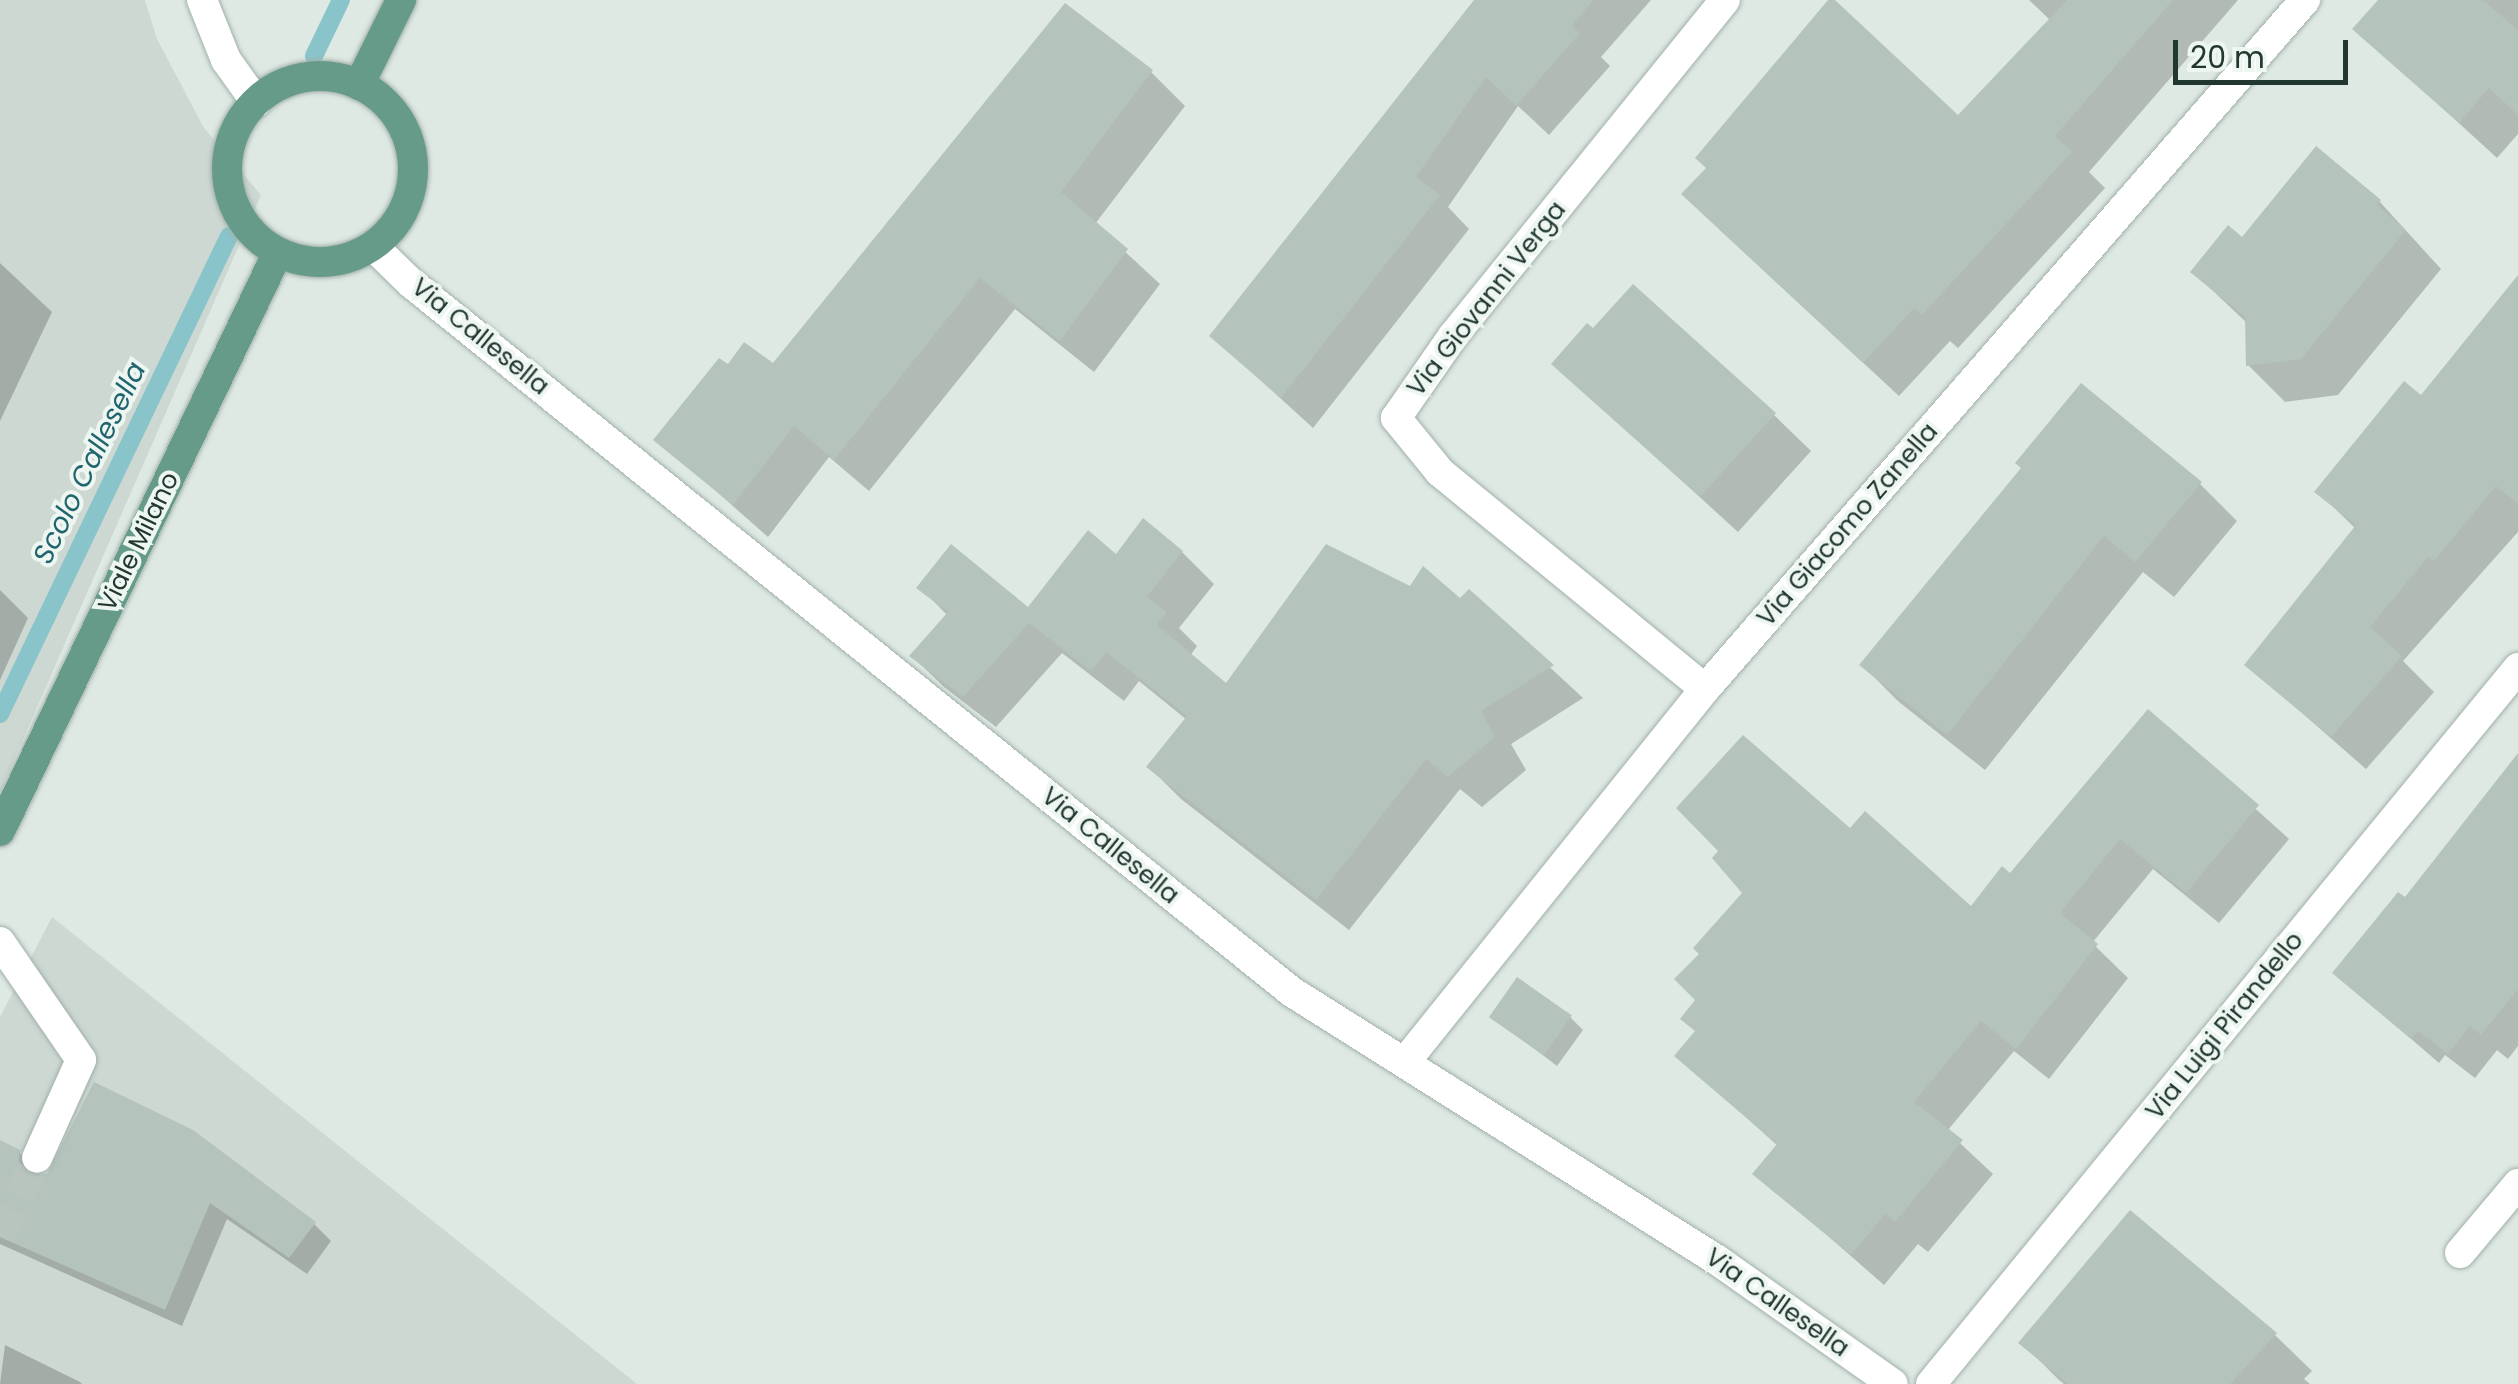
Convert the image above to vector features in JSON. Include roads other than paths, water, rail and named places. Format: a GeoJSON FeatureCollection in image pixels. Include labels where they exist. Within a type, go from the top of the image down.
{"type":"FeatureCollection","features":[{"type":"Feature","properties":{"kind":"main road"},"geometry":{"type":"LineString","coordinates":[[359,84],[401,0]]}},
{"type":"Feature","properties":{"kind":"main road"},"geometry":{"type":"LineString","coordinates":[[316,76],[359,84],[397,116],[413,162],[412,186],[404,209],[373,246],[327,262],[302,261],[278,252],[254,235],[236,211],[228,183],[228,153],[238,125],[256,102],[284,84],[316,76]]}},
{"type":"Feature","properties":{"kind":"main road","name":"Viale Milano"},"geometry":{"type":"LineString","coordinates":[[0,831],[278,252]]}},
{"type":"Feature","properties":{"kind":"street"},"geometry":{"type":"LineString","coordinates":[[202,0],[226,60],[256,102]]}},
{"type":"Feature","properties":{"kind":"street","name":"Via Giovanni Verga"},"geometry":{"type":"LineString","coordinates":[[1705,689],[1440,472],[1396,418],[1453,336],[1724,0]]}},
{"type":"Feature","properties":{"kind":"street","name":"Via Giacomo Zanella"},"geometry":{"type":"LineString","coordinates":[[1405,1062],[1705,689],[2305,0]]}},
{"type":"Feature","properties":{"kind":"street","name":"Via Callesella"},"geometry":{"type":"LineString","coordinates":[[373,246],[411,283],[1276,980],[1717,1260],[1892,1384]]}},
{"type":"Feature","properties":{"kind":"street","name":"Via Luigi Pirandello"},"geometry":{"type":"LineString","coordinates":[[1931,1384],[2518,668]]}},
{"type":"Feature","properties":{"kind":"street"},"geometry":{"type":"LineString","coordinates":[[0,942],[81,1060],[37,1158]]}},
{"type":"Feature","properties":{"kind":"street"},"geometry":{"type":"LineString","coordinates":[[2460,1253],[2518,1184]]}},
{"type":"Feature","properties":{"kind":"waterway","name":"Scolo Callesella"},"geometry":{"type":"LineString","coordinates":[[314,56],[341,0]]}},
{"type":"Feature","properties":{"kind":"waterway","name":"Scolo Callesella"},"geometry":{"type":"LineString","coordinates":[[0,714],[229,236]]}},
{"type":"Feature","properties":{"kind":"tunnel"},"geometry":{"type":"LineString","coordinates":[[0,1237],[37,1158]]}}]}
